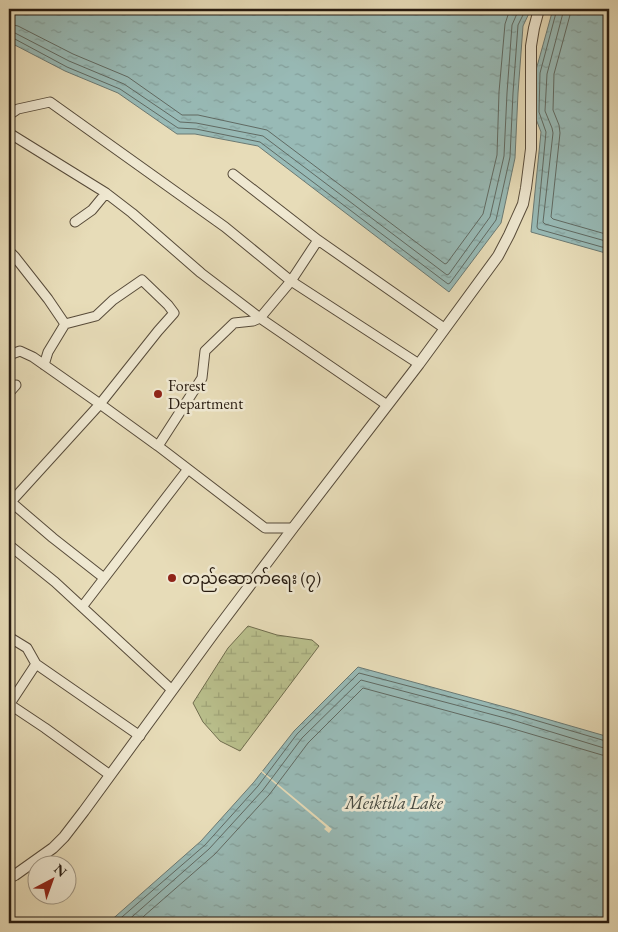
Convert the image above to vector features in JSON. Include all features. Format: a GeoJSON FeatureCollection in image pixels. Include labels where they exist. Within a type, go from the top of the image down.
{"type":"FeatureCollection","features":[{"type":"Feature","properties":{"kind":"street"},"geometry":{"type":"LineString","coordinates":[[9,878],[52,848],[84,811],[172,690],[419,364],[498,256],[522,204],[526,188],[531,149],[531,46],[539,9]]}},
{"type":"Feature","properties":{"kind":"street"},"geometry":{"type":"LineString","coordinates":[[9,115],[18,109],[50,102],[225,227],[291,281],[419,364]]}},
{"type":"Feature","properties":{"kind":"street"},"geometry":{"type":"LineString","coordinates":[[9,133],[106,193],[201,273],[260,318],[387,405]]}},
{"type":"Feature","properties":{"kind":"street"},"geometry":{"type":"LineString","coordinates":[[233,174],[318,240],[444,328]]}},
{"type":"Feature","properties":{"kind":"street"},"geometry":{"type":"LineString","coordinates":[[76,222],[92,210],[106,193]]}},
{"type":"Feature","properties":{"kind":"street"},"geometry":{"type":"LineString","coordinates":[[158,446],[202,378],[205,351],[234,323],[253,321],[260,318],[291,281],[318,240]]}},
{"type":"Feature","properties":{"kind":"street"},"geometry":{"type":"LineString","coordinates":[[9,251],[48,299],[65,324]]}},
{"type":"Feature","properties":{"kind":"street"},"geometry":{"type":"LineString","coordinates":[[44,365],[48,352],[65,324],[96,316],[113,300],[142,280],[174,313],[100,404],[10,503],[104,578]]}},
{"type":"Feature","properties":{"kind":"street"},"geometry":{"type":"LineString","coordinates":[[9,355],[20,351],[33,357],[158,446],[265,528],[293,528]]}},
{"type":"Feature","properties":{"kind":"street"},"geometry":{"type":"LineString","coordinates":[[9,393],[16,384]]}},
{"type":"Feature","properties":{"kind":"street"},"geometry":{"type":"LineString","coordinates":[[82,607],[188,469]]}},
{"type":"Feature","properties":{"kind":"street"},"geometry":{"type":"LineString","coordinates":[[9,545],[55,582],[172,690]]}},
{"type":"Feature","properties":{"kind":"street"},"geometry":{"type":"LineString","coordinates":[[9,637],[27,648],[36,664],[140,736]]}},
{"type":"Feature","properties":{"kind":"street"},"geometry":{"type":"LineString","coordinates":[[36,664],[9,704],[110,775]]}},
{"type":"Feature","properties":{"kind":"green space"},"geometry":{"type":"Polygon","coordinates":[[[248,626],[277,635],[312,640],[319,646],[240,751],[220,741],[203,722],[193,703],[228,648],[248,626]]]}},
{"type":"Feature","properties":{"kind":"water"},"geometry":{"type":"Polygon","coordinates":[[[11,9],[531,9],[523,26],[515,158],[501,223],[449,292],[258,146],[195,134],[177,134],[118,93],[65,71],[9,42],[9,12],[11,9]]]}},
{"type":"Feature","properties":{"kind":"water"},"geometry":{"type":"Polygon","coordinates":[[[553,9],[609,9],[609,254],[531,232],[541,132],[534,114],[536,70],[553,9]]]}},
{"type":"Feature","properties":{"kind":"water","name":"Meiktila Lake"},"geometry":{"type":"Polygon","coordinates":[[[358,667],[609,737],[609,923],[108,923],[201,841],[254,782],[294,731],[358,667]]]}},
{"type":"Feature","properties":{"kind":"pier"},"geometry":{"type":"Polygon","coordinates":[[[261,770],[332,829],[329,833],[324,829],[326,827],[261,770]]]}},
{"type":"Feature","properties":{"kind":"place","name":"Forest Department"},"geometry":{"type":"Point","coordinates":[158,394]}},
{"type":"Feature","properties":{"kind":"place","name":"တည်ဆောက်ရေး (၇)"},"geometry":{"type":"Point","coordinates":[172,578]}}]}
